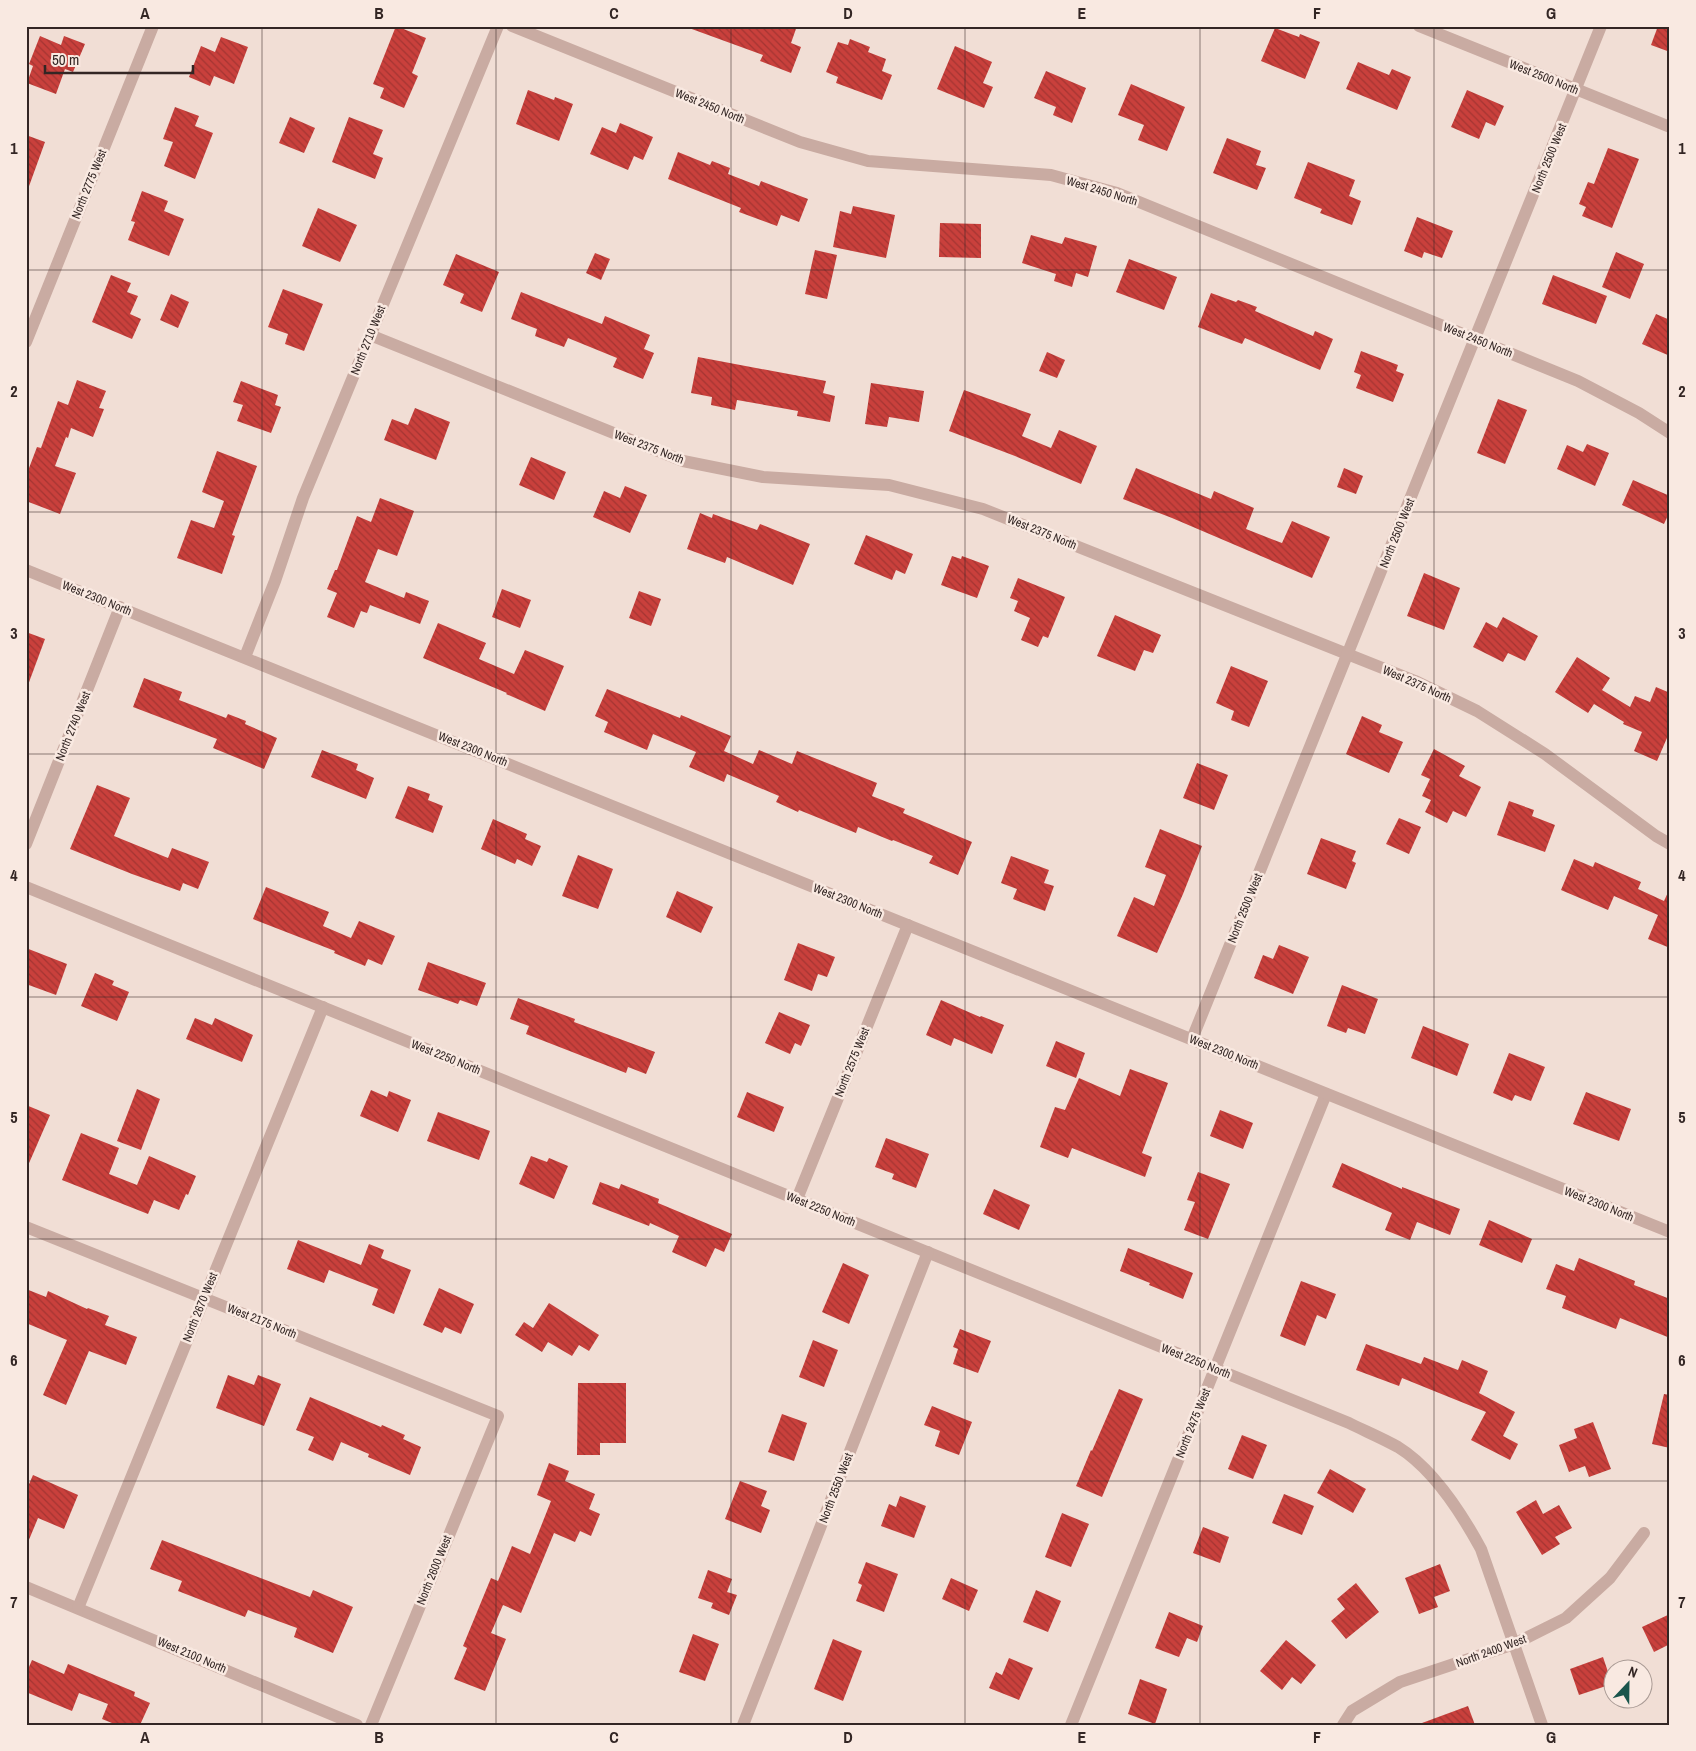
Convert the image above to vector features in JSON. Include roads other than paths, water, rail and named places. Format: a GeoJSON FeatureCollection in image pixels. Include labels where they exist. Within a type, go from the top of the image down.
{"type":"FeatureCollection","features":[{"type":"Feature","properties":{"kind":"street","name":"North 2775 West"},"geometry":{"type":"LineString","coordinates":[[26,342],[153,26]]}},
{"type":"Feature","properties":{"kind":"street","name":"North 2710 West"},"geometry":{"type":"LineString","coordinates":[[245,657],[275,581],[303,498],[498,26]]}},
{"type":"Feature","properties":{"kind":"street","name":"West 2450 North"},"geometry":{"type":"LineString","coordinates":[[512,26],[809,145],[868,161],[1051,175],[1117,193],[1578,381],[1639,413],[1670,433]]}},
{"type":"Feature","properties":{"kind":"street","name":"West 2500 North"},"geometry":{"type":"LineString","coordinates":[[1419,26],[1670,127]]}},
{"type":"Feature","properties":{"kind":"street","name":"North 2500 West"},"geometry":{"type":"LineString","coordinates":[[1192,1040],[1601,26]]}},
{"type":"Feature","properties":{"kind":"street","name":"West 2375 North"},"geometry":{"type":"LineString","coordinates":[[370,335],[683,461],[763,478],[889,485],[983,509],[1348,654],[1477,711],[1545,754],[1656,836],[1670,844]]}},
{"type":"Feature","properties":{"kind":"street","name":"West 2300 North"},"geometry":{"type":"LineString","coordinates":[[26,570],[1670,1232]]}},
{"type":"Feature","properties":{"kind":"street","name":"North 2740 West"},"geometry":{"type":"LineString","coordinates":[[26,844],[120,607]]}},
{"type":"Feature","properties":{"kind":"street","name":"West 2250 North"},"geometry":{"type":"LineString","coordinates":[[26,887],[1349,1423],[1399,1448],[1427,1472],[1467,1522],[1481,1549],[1542,1725]]}},
{"type":"Feature","properties":{"kind":"street","name":"North 2575 West"},"geometry":{"type":"LineString","coordinates":[[797,1200],[908,925]]}},
{"type":"Feature","properties":{"kind":"street","name":"North 2670 West"},"geometry":{"type":"LineString","coordinates":[[78,1608],[323,1007]]}},
{"type":"Feature","properties":{"kind":"street","name":"North 2475 West"},"geometry":{"type":"LineString","coordinates":[[1072,1725],[1326,1094]]}},
{"type":"Feature","properties":{"kind":"street","name":"West 2175 North"},"geometry":{"type":"LineString","coordinates":[[26,1227],[498,1416]]}},
{"type":"Feature","properties":{"kind":"street","name":"North 2550 West"},"geometry":{"type":"LineString","coordinates":[[744,1725],[928,1252]]}},
{"type":"Feature","properties":{"kind":"street","name":"North 2600 West"},"geometry":{"type":"LineString","coordinates":[[371,1725],[498,1416]]}},
{"type":"Feature","properties":{"kind":"street","name":"North 2400 West"},"geometry":{"type":"LineString","coordinates":[[1343,1725],[1352,1711],[1400,1682],[1514,1644],[1566,1618],[1610,1578],[1644,1533]]}},
{"type":"Feature","properties":{"kind":"street","name":"West 2100 North"},"geometry":{"type":"LineString","coordinates":[[26,1587],[357,1725]]}}]}
